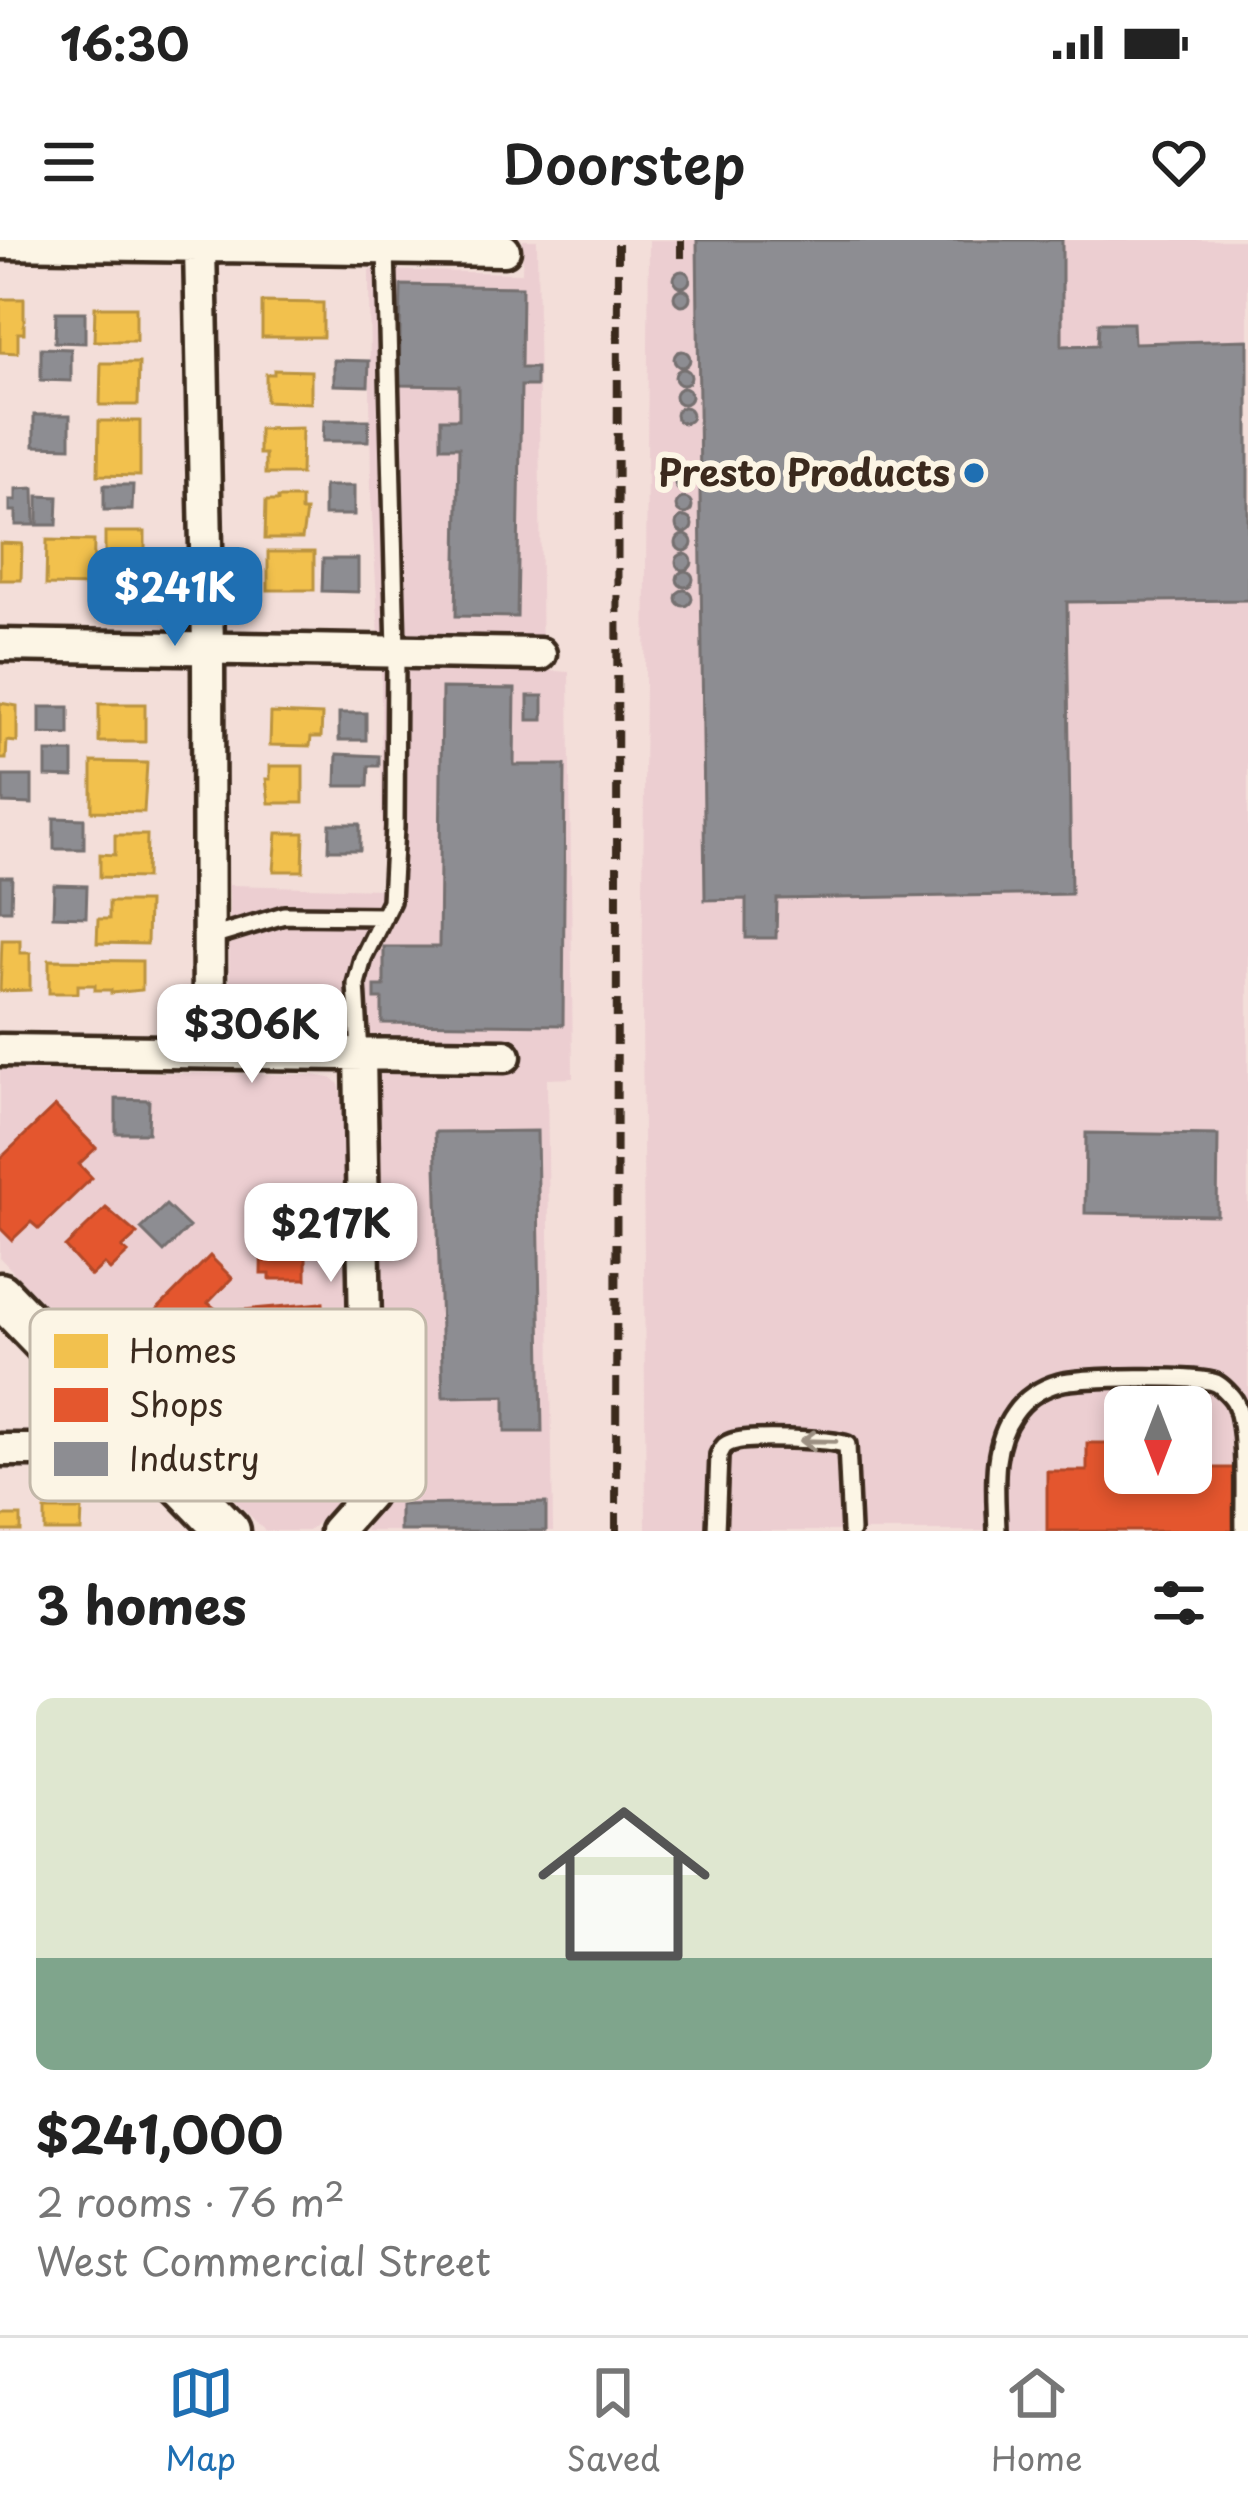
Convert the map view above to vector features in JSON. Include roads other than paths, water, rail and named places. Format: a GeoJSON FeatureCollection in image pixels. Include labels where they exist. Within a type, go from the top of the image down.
{"type":"FeatureCollection","features":[{"type":"Feature","properties":{"kind":"main road"},"geometry":{"type":"LineString","coordinates":[[0,1295],[30,1326]]}},
{"type":"Feature","properties":{"kind":"main road"},"geometry":{"type":"LineString","coordinates":[[198,1501],[228,1531]]}},
{"type":"Feature","properties":{"kind":"street"},"geometry":{"type":"LineString","coordinates":[[0,243],[504,250]]}},
{"type":"Feature","properties":{"kind":"street"},"geometry":{"type":"LineString","coordinates":[[200,243],[209,1052]]}},
{"type":"Feature","properties":{"kind":"street"},"geometry":{"type":"LineString","coordinates":[[0,645],[540,654]]}},
{"type":"Feature","properties":{"kind":"street"},"geometry":{"type":"LineString","coordinates":[[0,1050],[505,1056]]}},
{"type":"Feature","properties":{"kind":"street"},"geometry":{"type":"LineString","coordinates":[[360,1054],[365,1309]]}},
{"type":"Feature","properties":{"kind":"street"},"geometry":{"type":"LineString","coordinates":[[336,1531],[363,1501]]}},
{"type":"Feature","properties":{"kind":"lane"},"geometry":{"type":"LineString","coordinates":[[360,1054],[356,984],[363,958],[391,902],[395,827],[396,651],[386,248]]}},
{"type":"Feature","properties":{"kind":"lane"},"geometry":{"type":"LineString","coordinates":[[208,938],[284,915],[384,916]]}},
{"type":"Feature","properties":{"kind":"lane"},"geometry":{"type":"LineString","coordinates":[[997,1531],[996,1462],[1003,1432],[1016,1411],[1040,1390],[1064,1381],[1192,1378],[1217,1384],[1234,1400],[1242,1421],[1244,1531]]}},
{"type":"Feature","properties":{"kind":"lane"},"geometry":{"type":"LineString","coordinates":[[716,1531],[719,1455],[730,1442],[832,1441],[843,1442],[850,1450],[851,1531]]}},
{"type":"Feature","properties":{"kind":"railway"},"geometry":{"type":"LineString","coordinates":[[616,1531],[618,240]]}},
{"type":"Feature","properties":{"kind":"railway"},"geometry":{"type":"LineString","coordinates":[[681,240],[681,262]]}},
{"type":"Feature","properties":{"kind":"place","name":"Presto Products"},"geometry":{"type":"Point","coordinates":[974,473]}}]}
